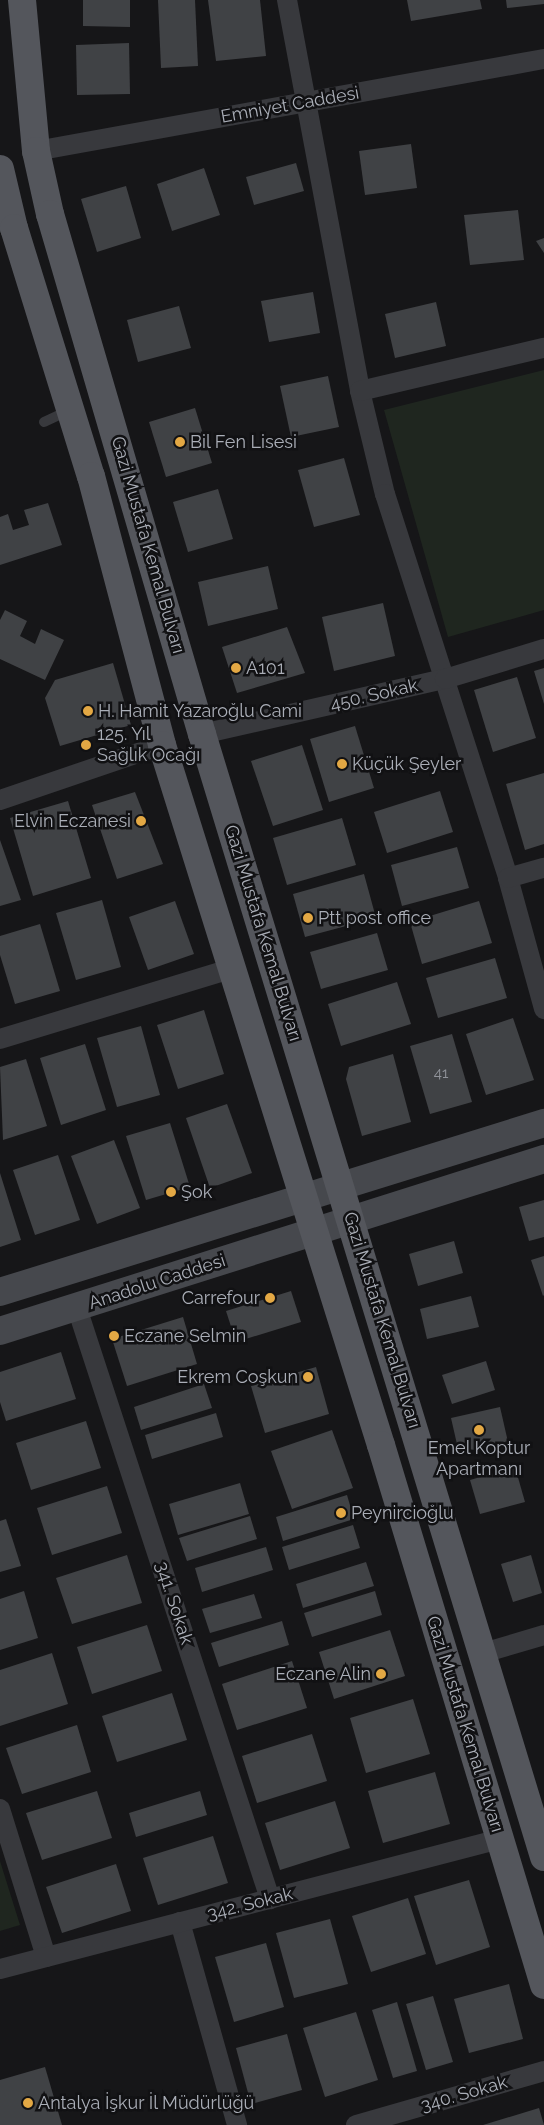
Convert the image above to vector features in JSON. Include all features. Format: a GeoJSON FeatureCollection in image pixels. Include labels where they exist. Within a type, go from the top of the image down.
{"type":"FeatureCollection","features":[{"type":"Feature","properties":{"kind":"main road","name":"Gazi Mustafa Kemal Bulvarı"},"geometry":{"type":"LineString","coordinates":[[22,0],[36,151],[50,214],[202,734],[341,1185],[544,1857]]}},
{"type":"Feature","properties":{"kind":"main road","name":"Gazi Mustafa Kemal Bulvarı"},"geometry":{"type":"LineString","coordinates":[[0,169],[14,228],[71,409],[162,745],[544,1985]]}},
{"type":"Feature","properties":{"kind":"street"},"geometry":{"type":"LineString","coordinates":[[287,0],[360,391],[385,494],[508,878],[544,1008]]}},
{"type":"Feature","properties":{"kind":"street","name":"Emniyet Caddesi"},"geometry":{"type":"LineString","coordinates":[[36,151],[544,59]]}},
{"type":"Feature","properties":{"kind":"street"},"geometry":{"type":"LineString","coordinates":[[360,391],[544,348]]}},
{"type":"Feature","properties":{"kind":"street","name":"450. Sokak"},"geometry":{"type":"LineString","coordinates":[[202,734],[445,678],[544,649]]}},
{"type":"Feature","properties":{"kind":"street"},"geometry":{"type":"LineString","coordinates":[[0,800],[162,745]]}},
{"type":"Feature","properties":{"kind":"street"},"geometry":{"type":"LineString","coordinates":[[508,878],[544,868]]}},
{"type":"Feature","properties":{"kind":"street"},"geometry":{"type":"LineString","coordinates":[[0,1039],[231,969]]}},
{"type":"Feature","properties":{"kind":"street"},"geometry":{"type":"LineString","coordinates":[[341,1185],[544,1123]]}},
{"type":"Feature","properties":{"kind":"street"},"geometry":{"type":"LineString","coordinates":[[351,1219],[544,1159]]}},
{"type":"Feature","properties":{"kind":"street","name":"Anadolu Caddesi"},"geometry":{"type":"LineString","coordinates":[[0,1292],[341,1185]]}},
{"type":"Feature","properties":{"kind":"street","name":"Anadolu Caddesi"},"geometry":{"type":"LineString","coordinates":[[0,1331],[351,1219]]}},
{"type":"Feature","properties":{"kind":"street","name":"341. Sokak"},"geometry":{"type":"LineString","coordinates":[[77,1308],[270,1899]]}},
{"type":"Feature","properties":{"kind":"street"},"geometry":{"type":"LineString","coordinates":[[483,1653],[544,1635]]}},
{"type":"Feature","properties":{"kind":"street"},"geometry":{"type":"LineString","coordinates":[[0,1809],[46,1957]]}},
{"type":"Feature","properties":{"kind":"street","name":"342. Sokak"},"geometry":{"type":"LineString","coordinates":[[0,1969],[500,1839]]}},
{"type":"Feature","properties":{"kind":"street"},"geometry":{"type":"LineString","coordinates":[[180,1922],[237,2125]]}},
{"type":"Feature","properties":{"kind":"street","name":"340. Sokak"},"geometry":{"type":"LineString","coordinates":[[356,2125],[544,2071]]}},
{"type":"Feature","properties":{"kind":"lane"},"geometry":{"type":"LineString","coordinates":[[44,422],[71,409]]}},
{"type":"Feature","properties":{"kind":"shaded area"},"geometry":{"type":"Polygon","coordinates":[[[544,370],[544,610],[448,637],[384,410],[544,370]]]}},
{"type":"Feature","properties":{"kind":"shaded area"},"geometry":{"type":"Polygon","coordinates":[[[0,1861],[20,1925],[0,1931],[0,1861]]]}},
{"type":"Feature","properties":{"kind":"building"},"geometry":{"type":"Polygon","coordinates":[[[83,0],[130,0],[130,27],[83,26],[83,0]]]}},
{"type":"Feature","properties":{"kind":"building"},"geometry":{"type":"Polygon","coordinates":[[[158,0],[195,0],[198,66],[161,68],[158,0]]]}},
{"type":"Feature","properties":{"kind":"building"},"geometry":{"type":"Polygon","coordinates":[[[208,0],[260,0],[266,56],[216,61],[208,0]]]}},
{"type":"Feature","properties":{"kind":"building"},"geometry":{"type":"Polygon","coordinates":[[[407,0],[480,0],[482,9],[411,21],[407,0]]]}},
{"type":"Feature","properties":{"kind":"building"},"geometry":{"type":"Polygon","coordinates":[[[506,0],[544,0],[544,4],[507,8],[506,0]]]}},
{"type":"Feature","properties":{"kind":"building"},"geometry":{"type":"Polygon","coordinates":[[[129,43],[130,94],[77,95],[76,45],[129,43]]]}},
{"type":"Feature","properties":{"kind":"building"},"geometry":{"type":"Polygon","coordinates":[[[411,144],[417,188],[365,195],[359,151],[411,144]]]}},
{"type":"Feature","properties":{"kind":"building"},"geometry":{"type":"Polygon","coordinates":[[[296,163],[304,191],[254,205],[246,177],[296,163]]]}},
{"type":"Feature","properties":{"kind":"building"},"geometry":{"type":"Polygon","coordinates":[[[204,168],[220,215],[172,231],[157,184],[204,168]]]}},
{"type":"Feature","properties":{"kind":"building"},"geometry":{"type":"Polygon","coordinates":[[[126,186],[141,238],[97,252],[81,199],[126,186]]]}},
{"type":"Feature","properties":{"kind":"building"},"geometry":{"type":"Polygon","coordinates":[[[518,210],[524,260],[470,265],[464,215],[518,210]]]}},
{"type":"Feature","properties":{"kind":"building"},"geometry":{"type":"Polygon","coordinates":[[[544,238],[544,253],[536,241],[544,238]]]}},
{"type":"Feature","properties":{"kind":"building"},"geometry":{"type":"Polygon","coordinates":[[[313,292],[320,333],[269,342],[261,301],[313,292]]]}},
{"type":"Feature","properties":{"kind":"building"},"geometry":{"type":"Polygon","coordinates":[[[436,302],[446,346],[395,358],[385,314],[436,302]]]}},
{"type":"Feature","properties":{"kind":"building"},"geometry":{"type":"Polygon","coordinates":[[[179,306],[191,348],[138,362],[127,320],[179,306]]]}},
{"type":"Feature","properties":{"kind":"building"},"geometry":{"type":"Polygon","coordinates":[[[328,376],[339,427],[291,437],[280,386],[328,376]]]}},
{"type":"Feature","properties":{"kind":"building","name":"Bil Fen Lisesi"},"geometry":{"type":"Polygon","coordinates":[[[195,408],[212,463],[166,477],[149,422],[195,408]]]}},
{"type":"Feature","properties":{"kind":"building"},"geometry":{"type":"Polygon","coordinates":[[[344,458],[360,515],[314,527],[298,470],[344,458]]]}},
{"type":"Feature","properties":{"kind":"building"},"geometry":{"type":"Polygon","coordinates":[[[218,489],[233,539],[188,552],[173,502],[218,489]]]}},
{"type":"Feature","properties":{"kind":"building"},"geometry":{"type":"Polygon","coordinates":[[[48,503],[62,545],[0,565],[0,517],[8,514],[13,530],[29,525],[24,510],[48,503]]]}},
{"type":"Feature","properties":{"kind":"building"},"geometry":{"type":"Polygon","coordinates":[[[268,566],[278,609],[208,626],[198,582],[268,566]]]}},
{"type":"Feature","properties":{"kind":"building"},"geometry":{"type":"Polygon","coordinates":[[[383,603],[395,656],[334,671],[322,617],[383,603]]]}},
{"type":"Feature","properties":{"kind":"building"},"geometry":{"type":"Polygon","coordinates":[[[5,610],[27,621],[20,636],[35,644],[41,629],[64,640],[45,680],[0,659],[0,620],[5,610]]]}},
{"type":"Feature","properties":{"kind":"building"},"geometry":{"type":"Polygon","coordinates":[[[287,627],[305,673],[237,693],[222,647],[287,627]]]}},
{"type":"Feature","properties":{"kind":"building","name":"H. Hamit Yazaroğlu Cami"},"geometry":{"type":"Polygon","coordinates":[[[113,663],[131,725],[60,746],[45,698],[55,680],[113,663]]]}},
{"type":"Feature","properties":{"kind":"building"},"geometry":{"type":"Polygon","coordinates":[[[544,668],[544,704],[534,671],[544,668]]]}},
{"type":"Feature","properties":{"kind":"building"},"geometry":{"type":"Polygon","coordinates":[[[517,677],[536,738],[493,752],[474,690],[517,677]]]}},
{"type":"Feature","properties":{"kind":"building","name":"Küçük Şeyler"},"geometry":{"type":"Polygon","coordinates":[[[355,726],[374,788],[329,802],[310,739],[355,726]]]}},
{"type":"Feature","properties":{"kind":"building"},"geometry":{"type":"Polygon","coordinates":[[[302,745],[323,810],[273,826],[251,761],[302,745]]]}},
{"type":"Feature","properties":{"kind":"building"},"geometry":{"type":"Polygon","coordinates":[[[544,773],[544,844],[525,850],[506,784],[544,773]]]}},
{"type":"Feature","properties":{"kind":"building"},"geometry":{"type":"Polygon","coordinates":[[[440,791],[453,832],[387,853],[374,812],[440,791]]]}},
{"type":"Feature","properties":{"kind":"building"},"geometry":{"type":"Polygon","coordinates":[[[135,792],[163,864],[117,879],[92,805],[135,792]]]}},
{"type":"Feature","properties":{"kind":"building"},"geometry":{"type":"Polygon","coordinates":[[[68,801],[91,878],[33,896],[10,818],[68,801]]]}},
{"type":"Feature","properties":{"kind":"building"},"geometry":{"type":"Polygon","coordinates":[[[342,818],[356,865],[287,885],[273,838],[342,818]]]}},
{"type":"Feature","properties":{"kind":"building"},"geometry":{"type":"Polygon","coordinates":[[[0,840],[21,900],[0,906],[0,840]]]}},
{"type":"Feature","properties":{"kind":"building"},"geometry":{"type":"Polygon","coordinates":[[[457,847],[469,888],[402,906],[391,865],[457,847]]]}},
{"type":"Feature","properties":{"kind":"building"},"geometry":{"type":"Polygon","coordinates":[[[364,874],[376,918],[305,937],[293,894],[364,874]]]}},
{"type":"Feature","properties":{"kind":"building"},"geometry":{"type":"Polygon","coordinates":[[[102,900],[121,967],[76,980],[56,913],[102,900]]]}},
{"type":"Feature","properties":{"kind":"building"},"geometry":{"type":"Polygon","coordinates":[[[175,901],[194,954],[148,970],[129,917],[175,901]]]}},
{"type":"Feature","properties":{"kind":"building"},"geometry":{"type":"Polygon","coordinates":[[[479,901],[492,943],[422,964],[410,922],[479,901]]]}},
{"type":"Feature","properties":{"kind":"building"},"geometry":{"type":"Polygon","coordinates":[[[40,924],[60,991],[15,1004],[0,955],[0,936],[40,924]]]}},
{"type":"Feature","properties":{"kind":"building"},"geometry":{"type":"Polygon","coordinates":[[[377,933],[388,970],[321,989],[310,952],[377,933]]]}},
{"type":"Feature","properties":{"kind":"building"},"geometry":{"type":"Polygon","coordinates":[[[495,958],[507,998],[438,1018],[426,978],[495,958]]]}},
{"type":"Feature","properties":{"kind":"building"},"geometry":{"type":"Polygon","coordinates":[[[397,982],[411,1024],[341,1046],[328,1004],[397,982]]]}},
{"type":"Feature","properties":{"kind":"building"},"geometry":{"type":"Polygon","coordinates":[[[204,1010],[224,1074],[178,1089],[157,1025],[204,1010]]]}},
{"type":"Feature","properties":{"kind":"building"},"geometry":{"type":"Polygon","coordinates":[[[513,1018],[534,1080],[486,1095],[466,1034],[513,1018]]]}},
{"type":"Feature","properties":{"kind":"building"},"geometry":{"type":"Polygon","coordinates":[[[141,1026],[160,1095],[117,1107],[97,1038],[141,1026]]]}},
{"type":"Feature","properties":{"kind":"building"},"geometry":{"type":"Polygon","coordinates":[[[452,1034],[472,1102],[430,1114],[410,1046],[452,1034]]]}},
{"type":"Feature","properties":{"kind":"building"},"geometry":{"type":"Polygon","coordinates":[[[85,1044],[106,1110],[61,1125],[40,1058],[85,1044]]]}},
{"type":"Feature","properties":{"kind":"building"},"geometry":{"type":"Polygon","coordinates":[[[393,1054],[411,1122],[362,1136],[346,1079],[349,1067],[393,1054]]]}},
{"type":"Feature","properties":{"kind":"building"},"geometry":{"type":"Polygon","coordinates":[[[26,1059],[47,1126],[3,1140],[0,1067],[26,1059]]]}},
{"type":"Feature","properties":{"kind":"building"},"geometry":{"type":"Polygon","coordinates":[[[227,1104],[252,1173],[210,1188],[186,1118],[227,1104]]]}},
{"type":"Feature","properties":{"kind":"building"},"geometry":{"type":"Polygon","coordinates":[[[170,1123],[190,1187],[146,1200],[126,1136],[170,1123]]]}},
{"type":"Feature","properties":{"kind":"building"},"geometry":{"type":"Polygon","coordinates":[[[114,1140],[140,1208],[97,1224],[71,1156],[114,1140]]]}},
{"type":"Feature","properties":{"kind":"building"},"geometry":{"type":"Polygon","coordinates":[[[58,1155],[80,1220],[35,1235],[13,1170],[58,1155]]]}},
{"type":"Feature","properties":{"kind":"building"},"geometry":{"type":"Polygon","coordinates":[[[0,1173],[21,1240],[0,1247],[0,1173]]]}},
{"type":"Feature","properties":{"kind":"building"},"geometry":{"type":"Polygon","coordinates":[[[544,1200],[544,1237],[529,1241],[519,1207],[544,1200]]]}},
{"type":"Feature","properties":{"kind":"building"},"geometry":{"type":"Polygon","coordinates":[[[454,1241],[463,1273],[418,1286],[409,1254],[454,1241]]]}},
{"type":"Feature","properties":{"kind":"building"},"geometry":{"type":"Polygon","coordinates":[[[544,1256],[544,1295],[543,1296],[531,1260],[544,1256]]]}},
{"type":"Feature","properties":{"kind":"building"},"geometry":{"type":"Polygon","coordinates":[[[291,1291],[301,1322],[236,1342],[226,1311],[291,1291]]]}},
{"type":"Feature","properties":{"kind":"building"},"geometry":{"type":"Polygon","coordinates":[[[471,1296],[479,1327],[427,1339],[420,1309],[471,1296]]]}},
{"type":"Feature","properties":{"kind":"building"},"geometry":{"type":"Polygon","coordinates":[[[183,1317],[197,1364],[127,1386],[112,1339],[183,1317]]]}},
{"type":"Feature","properties":{"kind":"building"},"geometry":{"type":"Polygon","coordinates":[[[61,1352],[76,1399],[6,1421],[0,1402],[0,1372],[61,1352]]]}},
{"type":"Feature","properties":{"kind":"building"},"geometry":{"type":"Polygon","coordinates":[[[486,1361],[495,1390],[452,1404],[442,1375],[486,1361]]]}},
{"type":"Feature","properties":{"kind":"building"},"geometry":{"type":"Polygon","coordinates":[[[316,1367],[329,1414],[265,1433],[251,1386],[316,1367]]]}},
{"type":"Feature","properties":{"kind":"building"},"geometry":{"type":"Polygon","coordinates":[[[204,1384],[212,1408],[141,1430],[134,1407],[204,1384]]]}},
{"type":"Feature","properties":{"kind":"building","name":"Emel Koptur Apartmanı"},"geometry":{"type":"Polygon","coordinates":[[[500,1407],[508,1442],[459,1453],[451,1418],[500,1407]]]}},
{"type":"Feature","properties":{"kind":"building"},"geometry":{"type":"Polygon","coordinates":[[[216,1413],[223,1437],[152,1459],[145,1435],[216,1413]]]}},
{"type":"Feature","properties":{"kind":"building"},"geometry":{"type":"Polygon","coordinates":[[[86,1421],[101,1468],[31,1490],[16,1443],[86,1421]]]}},
{"type":"Feature","properties":{"kind":"building"},"geometry":{"type":"Polygon","coordinates":[[[332,1430],[353,1488],[292,1509],[271,1451],[332,1430]]]}},
{"type":"Feature","properties":{"kind":"building"},"geometry":{"type":"Polygon","coordinates":[[[515,1467],[525,1502],[480,1514],[470,1480],[515,1467]]]}},
{"type":"Feature","properties":{"kind":"building"},"geometry":{"type":"Polygon","coordinates":[[[240,1483],[249,1514],[178,1535],[169,1504],[240,1483]]]}},
{"type":"Feature","properties":{"kind":"building"},"geometry":{"type":"Polygon","coordinates":[[[107,1486],[122,1533],[52,1555],[37,1508],[107,1486]]]}},
{"type":"Feature","properties":{"kind":"building"},"geometry":{"type":"Polygon","coordinates":[[[347,1495],[354,1519],[283,1541],[276,1517],[347,1495]]]}},
{"type":"Feature","properties":{"kind":"building"},"geometry":{"type":"Polygon","coordinates":[[[250,1516],[257,1539],[187,1561],[179,1538],[250,1516]]]}},
{"type":"Feature","properties":{"kind":"building"},"geometry":{"type":"Polygon","coordinates":[[[6,1519],[21,1566],[0,1572],[0,1521],[6,1519]]]}},
{"type":"Feature","properties":{"kind":"building"},"geometry":{"type":"Polygon","coordinates":[[[353,1525],[360,1548],[289,1570],[282,1547],[353,1525]]]}},
{"type":"Feature","properties":{"kind":"building"},"geometry":{"type":"Polygon","coordinates":[[[266,1547],[273,1570],[202,1592],[195,1568],[266,1547]]]}},
{"type":"Feature","properties":{"kind":"building"},"geometry":{"type":"Polygon","coordinates":[[[127,1555],[142,1603],[72,1624],[56,1578],[127,1555]]]}},
{"type":"Feature","properties":{"kind":"building"},"geometry":{"type":"Polygon","coordinates":[[[531,1555],[542,1593],[513,1602],[501,1564],[531,1555]]]}},
{"type":"Feature","properties":{"kind":"building"},"geometry":{"type":"Polygon","coordinates":[[[366,1562],[374,1586],[303,1608],[296,1584],[366,1562]]]}},
{"type":"Feature","properties":{"kind":"building"},"geometry":{"type":"Polygon","coordinates":[[[24,1591],[38,1638],[0,1650],[0,1599],[24,1591]]]}},
{"type":"Feature","properties":{"kind":"building"},"geometry":{"type":"Polygon","coordinates":[[[375,1591],[382,1615],[312,1637],[304,1613],[375,1591]]]}},
{"type":"Feature","properties":{"kind":"building"},"geometry":{"type":"Polygon","coordinates":[[[254,1594],[262,1618],[210,1633],[202,1609],[254,1594]]]}},
{"type":"Feature","properties":{"kind":"building"},"geometry":{"type":"Polygon","coordinates":[[[282,1621],[289,1645],[219,1667],[211,1643],[282,1621]]]}},
{"type":"Feature","properties":{"kind":"building"},"geometry":{"type":"Polygon","coordinates":[[[147,1625],[162,1671],[92,1694],[77,1647],[147,1625]]]}},
{"type":"Feature","properties":{"kind":"building"},"geometry":{"type":"Polygon","coordinates":[[[390,1630],[405,1676],[334,1699],[319,1652],[390,1630]]]}},
{"type":"Feature","properties":{"kind":"building"},"geometry":{"type":"Polygon","coordinates":[[[52,1653],[68,1704],[0,1726],[0,1670],[52,1653]]]}},
{"type":"Feature","properties":{"kind":"building"},"geometry":{"type":"Polygon","coordinates":[[[292,1661],[307,1708],[237,1730],[222,1684],[292,1661]]]}},
{"type":"Feature","properties":{"kind":"building"},"geometry":{"type":"Polygon","coordinates":[[[172,1693],[187,1740],[117,1762],[102,1716],[172,1693]]]}},
{"type":"Feature","properties":{"kind":"building"},"geometry":{"type":"Polygon","coordinates":[[[413,1699],[430,1754],[366,1773],[350,1718],[413,1699]]]}},
{"type":"Feature","properties":{"kind":"building"},"geometry":{"type":"Polygon","coordinates":[[[77,1725],[91,1772],[22,1794],[6,1748],[77,1725]]]}},
{"type":"Feature","properties":{"kind":"building"},"geometry":{"type":"Polygon","coordinates":[[[312,1734],[327,1781],[257,1803],[242,1756],[312,1734]]]}},
{"type":"Feature","properties":{"kind":"building"},"geometry":{"type":"Polygon","coordinates":[[[435,1772],[450,1824],[383,1843],[368,1791],[435,1772]]]}},
{"type":"Feature","properties":{"kind":"building"},"geometry":{"type":"Polygon","coordinates":[[[97,1791],[112,1838],[42,1860],[26,1813],[97,1791]]]}},
{"type":"Feature","properties":{"kind":"building"},"geometry":{"type":"Polygon","coordinates":[[[200,1791],[207,1815],[136,1837],[129,1813],[200,1791]]]}},
{"type":"Feature","properties":{"kind":"building"},"geometry":{"type":"Polygon","coordinates":[[[335,1801],[350,1848],[280,1870],[265,1823],[335,1801]]]}},
{"type":"Feature","properties":{"kind":"building"},"geometry":{"type":"Polygon","coordinates":[[[213,1836],[228,1883],[158,1905],[143,1858],[213,1836]]]}},
{"type":"Feature","properties":{"kind":"building"},"geometry":{"type":"Polygon","coordinates":[[[116,1864],[131,1911],[62,1933],[46,1887],[116,1864]]]}},
{"type":"Feature","properties":{"kind":"building"},"geometry":{"type":"Polygon","coordinates":[[[469,1880],[490,1947],[436,1965],[414,1896],[469,1880]]]}},
{"type":"Feature","properties":{"kind":"building"},"geometry":{"type":"Polygon","coordinates":[[[408,1898],[426,1954],[371,1972],[352,1916],[408,1898]]]}},
{"type":"Feature","properties":{"kind":"building"},"geometry":{"type":"Polygon","coordinates":[[[330,1919],[348,1984],[294,1998],[276,1933],[330,1919]]]}},
{"type":"Feature","properties":{"kind":"building"},"geometry":{"type":"Polygon","coordinates":[[[266,1943],[284,2007],[234,2022],[215,1957],[266,1943]]]}},
{"type":"Feature","properties":{"kind":"building"},"geometry":{"type":"Polygon","coordinates":[[[509,1984],[523,2039],[469,2053],[454,1999],[509,1984]]]}},
{"type":"Feature","properties":{"kind":"building"},"geometry":{"type":"Polygon","coordinates":[[[433,1996],[453,2062],[426,2070],[406,2004],[433,1996]]]}},
{"type":"Feature","properties":{"kind":"building"},"geometry":{"type":"Polygon","coordinates":[[[397,2002],[417,2071],[393,2078],[372,2010],[397,2002]]]}},
{"type":"Feature","properties":{"kind":"building"},"geometry":{"type":"Polygon","coordinates":[[[356,2012],[378,2080],[325,2097],[303,2028],[356,2012]]]}},
{"type":"Feature","properties":{"kind":"building"},"geometry":{"type":"Polygon","coordinates":[[[287,2034],[302,2090],[251,2104],[236,2048],[287,2034]]]}},
{"type":"Feature","properties":{"kind":"building","name":"Antalya İşkur İl Müdürlüğü"},"geometry":{"type":"Polygon","coordinates":[[[45,2067],[62,2125],[0,2125],[0,2080],[45,2067]]]}},
{"type":"Feature","properties":{"kind":"building"},"geometry":{"type":"Polygon","coordinates":[[[539,2108],[544,2125],[483,2125],[539,2108]]]}},
{"type":"Feature","properties":{"kind":"place","name":"Bil Fen Lisesi"},"geometry":{"type":"Point","coordinates":[180,442]}},
{"type":"Feature","properties":{"kind":"place","name":"A101"},"geometry":{"type":"Point","coordinates":[236,668]}},
{"type":"Feature","properties":{"kind":"place","name":"H. Hamit Yazaroğlu Cami"},"geometry":{"type":"Point","coordinates":[88,711]}},
{"type":"Feature","properties":{"kind":"place","name":"125. Yıl Sağlık Ocağı"},"geometry":{"type":"Point","coordinates":[86,745]}},
{"type":"Feature","properties":{"kind":"place","name":"Küçük Şeyler"},"geometry":{"type":"Point","coordinates":[342,764]}},
{"type":"Feature","properties":{"kind":"place","name":"Elvin Eczanesi"},"geometry":{"type":"Point","coordinates":[141,821]}},
{"type":"Feature","properties":{"kind":"place","name":"Ptt post office"},"geometry":{"type":"Point","coordinates":[308,918]}},
{"type":"Feature","properties":{"kind":"place","name":"Şok"},"geometry":{"type":"Point","coordinates":[171,1192]}},
{"type":"Feature","properties":{"kind":"place","name":"Carrefour"},"geometry":{"type":"Point","coordinates":[270,1298]}},
{"type":"Feature","properties":{"kind":"place","name":"Eczane Selmin"},"geometry":{"type":"Point","coordinates":[114,1336]}},
{"type":"Feature","properties":{"kind":"place","name":"Ekrem Coşkun"},"geometry":{"type":"Point","coordinates":[308,1377]}},
{"type":"Feature","properties":{"kind":"place","name":"Emel Koptur Apartmanı"},"geometry":{"type":"Point","coordinates":[479,1430]}},
{"type":"Feature","properties":{"kind":"place","name":"Peynircioğlu"},"geometry":{"type":"Point","coordinates":[341,1513]}},
{"type":"Feature","properties":{"kind":"place","name":"Eczane Alin"},"geometry":{"type":"Point","coordinates":[381,1674]}},
{"type":"Feature","properties":{"kind":"place","name":"Antalya İşkur İl Müdürlüğü"},"geometry":{"type":"Point","coordinates":[28,2103]}}]}
